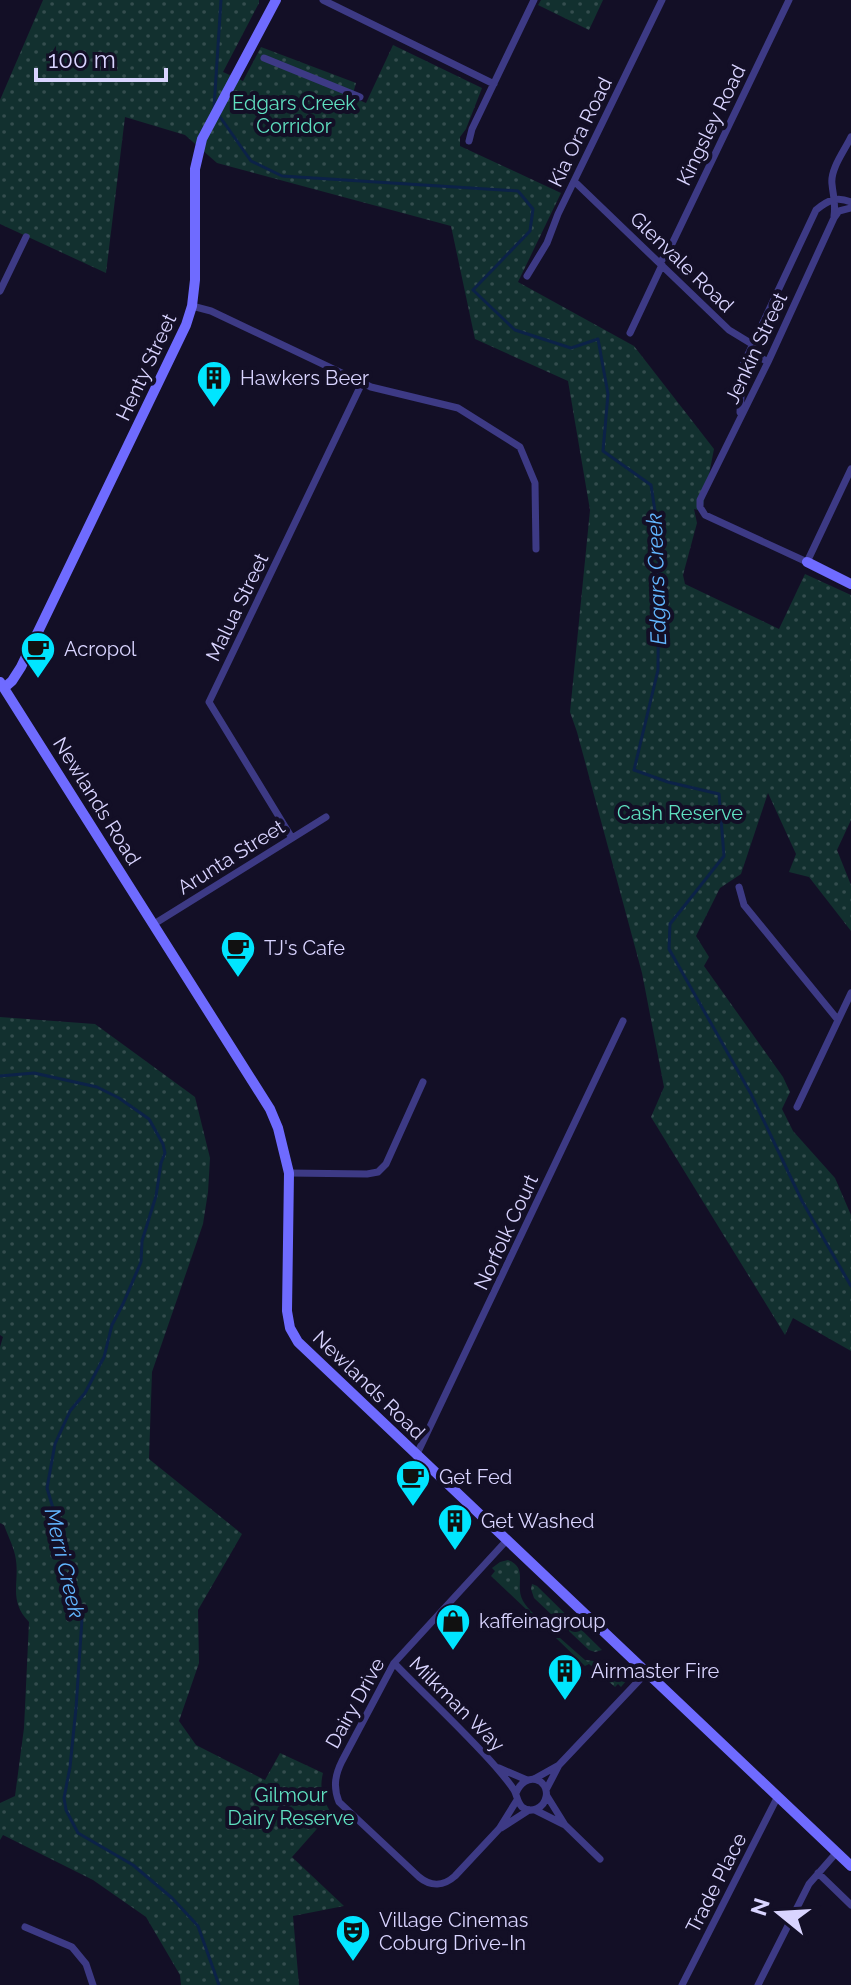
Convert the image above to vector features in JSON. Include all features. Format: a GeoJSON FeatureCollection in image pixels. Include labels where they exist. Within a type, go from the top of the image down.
{"type":"FeatureCollection","features":[{"type":"Feature","properties":{"kind":"street","name":"Henty Street"},"geometry":{"type":"LineString","coordinates":[[2,685],[17,674],[186,325],[192,306],[195,254],[195,169],[202,139],[276,0]]}},
{"type":"Feature","properties":{"kind":"street"},"geometry":{"type":"LineString","coordinates":[[323,0],[494,84]]}},
{"type":"Feature","properties":{"kind":"street"},"geometry":{"type":"LineString","coordinates":[[469,141],[534,0]]}},
{"type":"Feature","properties":{"kind":"street","name":"Kia Ora Road"},"geometry":{"type":"LineString","coordinates":[[527,276],[547,243],[558,214],[662,0]]}},
{"type":"Feature","properties":{"kind":"street","name":"Kingsley Road"},"geometry":{"type":"LineString","coordinates":[[630,333],[789,0]]}},
{"type":"Feature","properties":{"kind":"street"},"geometry":{"type":"LineString","coordinates":[[264,58],[360,97]]}},
{"type":"Feature","properties":{"kind":"street"},"geometry":{"type":"LineString","coordinates":[[834,220],[833,174],[851,137]]}},
{"type":"Feature","properties":{"kind":"street","name":"Glenvale Road"},"geometry":{"type":"LineString","coordinates":[[575,182],[729,330],[752,344],[756,355],[768,362]]}},
{"type":"Feature","properties":{"kind":"street"},"geometry":{"type":"LineString","coordinates":[[740,418],[743,365],[815,213],[826,202],[835,199],[840,198],[851,205]]}},
{"type":"Feature","properties":{"kind":"street"},"geometry":{"type":"LineString","coordinates":[[834,220],[839,211],[851,205]]}},
{"type":"Feature","properties":{"kind":"street"},"geometry":{"type":"LineString","coordinates":[[815,213],[834,220]]}},
{"type":"Feature","properties":{"kind":"street","name":"Jenkin Street"},"geometry":{"type":"LineString","coordinates":[[807,562],[705,515],[700,500],[834,220]]}},
{"type":"Feature","properties":{"kind":"street"},"geometry":{"type":"LineString","coordinates":[[0,291],[26,237]]}},
{"type":"Feature","properties":{"kind":"street"},"geometry":{"type":"LineString","coordinates":[[192,306],[211,311],[371,387],[458,408],[520,447],[535,483],[536,549]]}},
{"type":"Feature","properties":{"kind":"street","name":"Malua Street"},"geometry":{"type":"LineString","coordinates":[[292,838],[209,702],[362,383]]}},
{"type":"Feature","properties":{"kind":"street"},"geometry":{"type":"LineString","coordinates":[[851,469],[807,562],[851,584]]}},
{"type":"Feature","properties":{"kind":"street","name":"Newlands Road"},"geometry":{"type":"LineString","coordinates":[[2,685],[264,1100],[278,1128],[289,1173],[287,1311],[290,1328],[298,1342],[851,1866]]}},
{"type":"Feature","properties":{"kind":"street","name":"Arunta Street"},"geometry":{"type":"LineString","coordinates":[[154,924],[326,817]]}},
{"type":"Feature","properties":{"kind":"street"},"geometry":{"type":"LineString","coordinates":[[739,887],[744,905],[838,1020]]}},
{"type":"Feature","properties":{"kind":"street"},"geometry":{"type":"LineString","coordinates":[[797,1107],[851,993]]}},
{"type":"Feature","properties":{"kind":"street","name":"Norfolk Court"},"geometry":{"type":"LineString","coordinates":[[416,1456],[623,1021]]}},
{"type":"Feature","properties":{"kind":"street"},"geometry":{"type":"LineString","coordinates":[[289,1173],[378,1172],[386,1164],[423,1082]]}},
{"type":"Feature","properties":{"kind":"street","name":"Dairy Drive"},"geometry":{"type":"LineString","coordinates":[[507,1540],[394,1663],[337,1771],[335,1788],[339,1802],[419,1877],[434,1885],[448,1882],[499,1829],[517,1796]]}},
{"type":"Feature","properties":{"kind":"street","name":"Milkman Way"},"geometry":{"type":"LineString","coordinates":[[394,1663],[497,1767],[517,1796]]}},
{"type":"Feature","properties":{"kind":"street"},"geometry":{"type":"LineString","coordinates":[[565,1825],[522,1806],[517,1796],[520,1785],[559,1765],[647,1672]]}},
{"type":"Feature","properties":{"kind":"street"},"geometry":{"type":"LineString","coordinates":[[532,1810],[543,1804],[559,1765]]}},
{"type":"Feature","properties":{"kind":"street","name":"Milkman Way"},"geometry":{"type":"LineString","coordinates":[[497,1767],[531,1779]]}},
{"type":"Feature","properties":{"kind":"street"},"geometry":{"type":"LineString","coordinates":[[531,1779],[542,1783],[565,1825],[600,1859]]}},
{"type":"Feature","properties":{"kind":"street","name":"Trade Place"},"geometry":{"type":"LineString","coordinates":[[682,1985],[778,1796]]}},
{"type":"Feature","properties":{"kind":"street","name":"Dairy Drive"},"geometry":{"type":"LineString","coordinates":[[499,1829],[532,1810]]}},
{"type":"Feature","properties":{"kind":"street"},"geometry":{"type":"LineString","coordinates":[[758,1985],[809,1884],[837,1852]]}},
{"type":"Feature","properties":{"kind":"street"},"geometry":{"type":"LineString","coordinates":[[818,1873],[851,1905]]}},
{"type":"Feature","properties":{"kind":"street"},"geometry":{"type":"LineString","coordinates":[[25,1927],[72,1947],[86,1964],[93,1985]]}},
{"type":"Feature","properties":{"kind":"green space"},"geometry":{"type":"Polygon","coordinates":[[[43,0],[259,0],[223,72],[243,81],[261,47],[356,83],[352,97],[366,103],[393,45],[482,88],[460,137],[460,146],[561,193],[518,282],[634,346],[714,449],[702,511],[694,509],[697,523],[683,575],[685,584],[779,629],[805,574],[851,595],[851,820],[837,850],[851,885],[851,931],[809,877],[789,872],[796,854],[768,793],[741,874],[720,888],[696,936],[709,957],[704,966],[783,1077],[790,1092],[782,1109],[793,1131],[835,1178],[851,1215],[851,1351],[793,1318],[785,1335],[651,1117],[664,1087],[642,973],[570,712],[590,510],[568,381],[475,339],[451,226],[217,163],[185,135],[125,117],[106,273],[0,224],[0,100],[43,0]]]}},
{"type":"Feature","properties":{"kind":"green space"},"geometry":{"type":"Polygon","coordinates":[[[541,0],[603,0],[589,30],[538,5],[541,0]]]}},
{"type":"Feature","properties":{"kind":"green space","name":"Gilmour Dairy Reserve"},"geometry":{"type":"Polygon","coordinates":[[[0,1017],[95,1024],[195,1097],[210,1158],[208,1192],[203,1224],[152,1372],[149,1459],[242,1534],[198,1610],[199,1663],[179,1721],[196,1745],[265,1780],[280,1753],[323,1773],[322,1794],[331,1813],[292,1857],[344,1906],[293,1916],[299,1985],[181,1985],[180,1975],[146,1917],[93,1880],[3,1835],[0,1840],[0,1803],[15,1796],[24,1728],[29,1622],[18,1605],[14,1551],[4,1525],[0,1523],[0,1347],[3,1337],[0,1335],[0,1017]]]}},
{"type":"Feature","properties":{"kind":"green space"},"geometry":{"type":"Polygon","coordinates":[[[508,1560],[520,1572],[523,1601],[547,1629],[491,1576],[495,1571],[492,1568],[508,1560]]]}},
{"type":"Feature","properties":{"kind":"green space"},"geometry":{"type":"Polygon","coordinates":[[[532,1584],[602,1650],[589,1650],[534,1598],[532,1584]]]}},
{"type":"Feature","properties":{"kind":"green space"},"geometry":{"type":"Polygon","coordinates":[[[556,1638],[560,1638],[585,1660],[621,1664],[627,1672],[626,1681],[621,1687],[618,1684],[615,1687],[589,1664],[585,1666],[556,1638]]]}},
{"type":"Feature","properties":{"kind":"waterway","name":"Edgars Creek"},"geometry":{"type":"LineString","coordinates":[[214,108],[221,0]]}},
{"type":"Feature","properties":{"kind":"waterway","name":"Edgars Creek"},"geometry":{"type":"LineString","coordinates":[[218,114],[251,161],[282,176],[518,191],[533,209],[530,231],[473,290],[515,330],[571,348],[598,339],[608,394],[603,451],[651,485],[659,537],[658,670],[634,770],[719,794],[724,856],[670,924],[669,949],[751,1094],[802,1201],[851,1286]]}},
{"type":"Feature","properties":{"kind":"waterway","name":"Merri Creek"},"geometry":{"type":"LineString","coordinates":[[0,1076],[34,1073],[97,1087],[149,1119],[163,1144],[165,1153],[142,1241],[141,1262],[112,1325],[104,1357],[85,1393],[70,1411],[55,1444],[47,1488],[73,1575],[82,1619],[76,1708],[64,1798],[66,1810],[78,1833],[133,1865],[172,1898],[198,1926],[219,1985]]}},
{"type":"Feature","properties":{"kind":"place","name":"Hawkers Beer"},"geometry":{"type":"Point","coordinates":[214,409]}},
{"type":"Feature","properties":{"kind":"place","name":"Acropol"},"geometry":{"type":"Point","coordinates":[38,680]}},
{"type":"Feature","properties":{"kind":"place","name":"TJ's Cafe"},"geometry":{"type":"Point","coordinates":[238,979]}},
{"type":"Feature","properties":{"kind":"place","name":"Get Fed"},"geometry":{"type":"Point","coordinates":[413,1508]}},
{"type":"Feature","properties":{"kind":"place","name":"Get Washed"},"geometry":{"type":"Point","coordinates":[455,1552]}},
{"type":"Feature","properties":{"kind":"place","name":"kaffeinagroup"},"geometry":{"type":"Point","coordinates":[453,1652]}},
{"type":"Feature","properties":{"kind":"place","name":"Airmaster Fire"},"geometry":{"type":"Point","coordinates":[565,1702]}},
{"type":"Feature","properties":{"kind":"place","name":"Village Cinemas Coburg Drive-In"},"geometry":{"type":"Point","coordinates":[353,1963]}},
{"type":"Feature","properties":{"kind":"park label","name":"Edgars Creek Corridor"},"geometry":{"type":"Point","coordinates":[294,114]}},
{"type":"Feature","properties":{"kind":"park label","name":"Cash Reserve"},"geometry":{"type":"Point","coordinates":[680,813]}}]}
